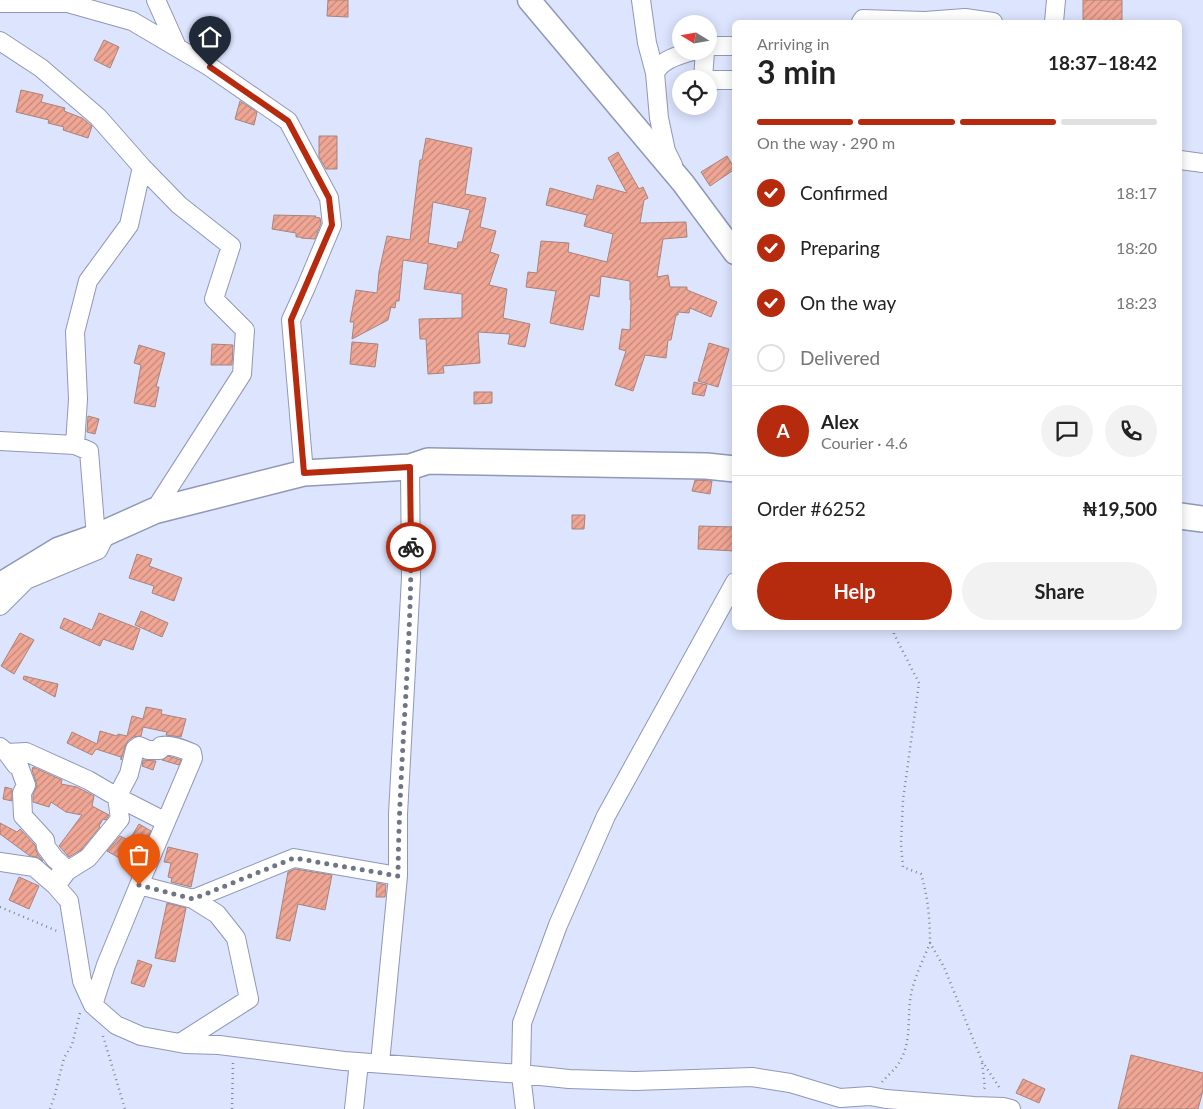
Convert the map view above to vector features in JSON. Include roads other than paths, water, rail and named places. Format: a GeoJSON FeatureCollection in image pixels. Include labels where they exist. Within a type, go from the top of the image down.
{"type":"FeatureCollection","features":[{"type":"Feature","properties":{"kind":"highway"},"geometry":{"type":"LineString","coordinates":[[0,586],[59,550],[96,538],[154,510],[304,473],[410,467],[428,461],[706,466],[732,469]]}},
{"type":"Feature","properties":{"kind":"highway"},"geometry":{"type":"LineString","coordinates":[[1182,516],[1203,519]]}},
{"type":"Feature","properties":{"kind":"main road"},"geometry":{"type":"LineString","coordinates":[[529,0],[683,183],[732,249]]}},
{"type":"Feature","properties":{"kind":"street"},"geometry":{"type":"LineString","coordinates":[[156,0],[177,47]]}},
{"type":"Feature","properties":{"kind":"street"},"geometry":{"type":"LineString","coordinates":[[641,0],[647,43],[654,73],[659,118],[666,151],[683,183]]}},
{"type":"Feature","properties":{"kind":"street"},"geometry":{"type":"LineString","coordinates":[[1054,20],[1056,0]]}},
{"type":"Feature","properties":{"kind":"street"},"geometry":{"type":"LineString","coordinates":[[0,3],[68,3],[132,21],[210,67],[288,121],[329,198],[332,225],[291,320],[304,473]]}},
{"type":"Feature","properties":{"kind":"street"},"geometry":{"type":"LineString","coordinates":[[938,20],[965,18],[979,20]]}},
{"type":"Feature","properties":{"kind":"street"},"geometry":{"type":"LineString","coordinates":[[862,20],[894,20]]}},
{"type":"Feature","properties":{"kind":"street"},"geometry":{"type":"LineString","coordinates":[[0,41],[41,68],[98,117],[179,205],[231,246],[214,299],[245,330],[242,374],[154,510]]}},
{"type":"Feature","properties":{"kind":"street"},"geometry":{"type":"LineString","coordinates":[[718,46],[732,46]]}},
{"type":"Feature","properties":{"kind":"street"},"geometry":{"type":"LineString","coordinates":[[654,73],[664,62],[672,59]]}},
{"type":"Feature","properties":{"kind":"street"},"geometry":{"type":"LineString","coordinates":[[717,80],[732,80]]}},
{"type":"Feature","properties":{"kind":"street"},"geometry":{"type":"LineString","coordinates":[[1182,160],[1203,163]]}},
{"type":"Feature","properties":{"kind":"street"},"geometry":{"type":"LineString","coordinates":[[75,446],[78,399],[75,332],[88,281],[129,224],[142,167]]}},
{"type":"Feature","properties":{"kind":"street"},"geometry":{"type":"LineString","coordinates":[[0,441],[75,446],[89,451],[96,538],[108,530],[98,550],[26,580],[0,606]]}},
{"type":"Feature","properties":{"kind":"street"},"geometry":{"type":"LineString","coordinates":[[380,1063],[398,876],[398,814],[411,578],[410,467]]}},
{"type":"Feature","properties":{"kind":"street"},"geometry":{"type":"LineString","coordinates":[[525,1109],[521,1074],[522,1022],[558,925],[606,816],[732,587]]}},
{"type":"Feature","properties":{"kind":"street"},"geometry":{"type":"LineString","coordinates":[[56,886],[67,871],[88,858],[120,820],[117,797],[129,774],[135,749],[139,746],[156,751],[165,745],[184,749],[192,753],[193,758],[106,965],[93,1005]]}},
{"type":"Feature","properties":{"kind":"street"},"geometry":{"type":"LineString","coordinates":[[3,750],[26,752],[88,780],[166,822]]}},
{"type":"Feature","properties":{"kind":"street"},"geometry":{"type":"LineString","coordinates":[[3,750],[19,766],[26,785],[22,793],[23,816],[45,840],[46,848],[61,864],[62,869],[56,886]]}},
{"type":"Feature","properties":{"kind":"street"},"geometry":{"type":"LineString","coordinates":[[193,899],[294,858],[398,876]]}},
{"type":"Feature","properties":{"kind":"street"},"geometry":{"type":"LineString","coordinates":[[0,862],[34,867],[56,886],[69,901],[82,980],[93,1005],[116,1025],[141,1036],[180,1043],[233,1047],[359,1062],[569,1079],[636,1081],[752,1077],[790,1083],[840,1098],[870,1096],[974,1106],[1003,1106],[1008,1102]]}},
{"type":"Feature","properties":{"kind":"street"},"geometry":{"type":"LineString","coordinates":[[139,885],[193,899],[217,914],[236,938],[249,999],[180,1043]]}},
{"type":"Feature","properties":{"kind":"street"},"geometry":{"type":"LineString","coordinates":[[354,1109],[359,1062]]}}]}
